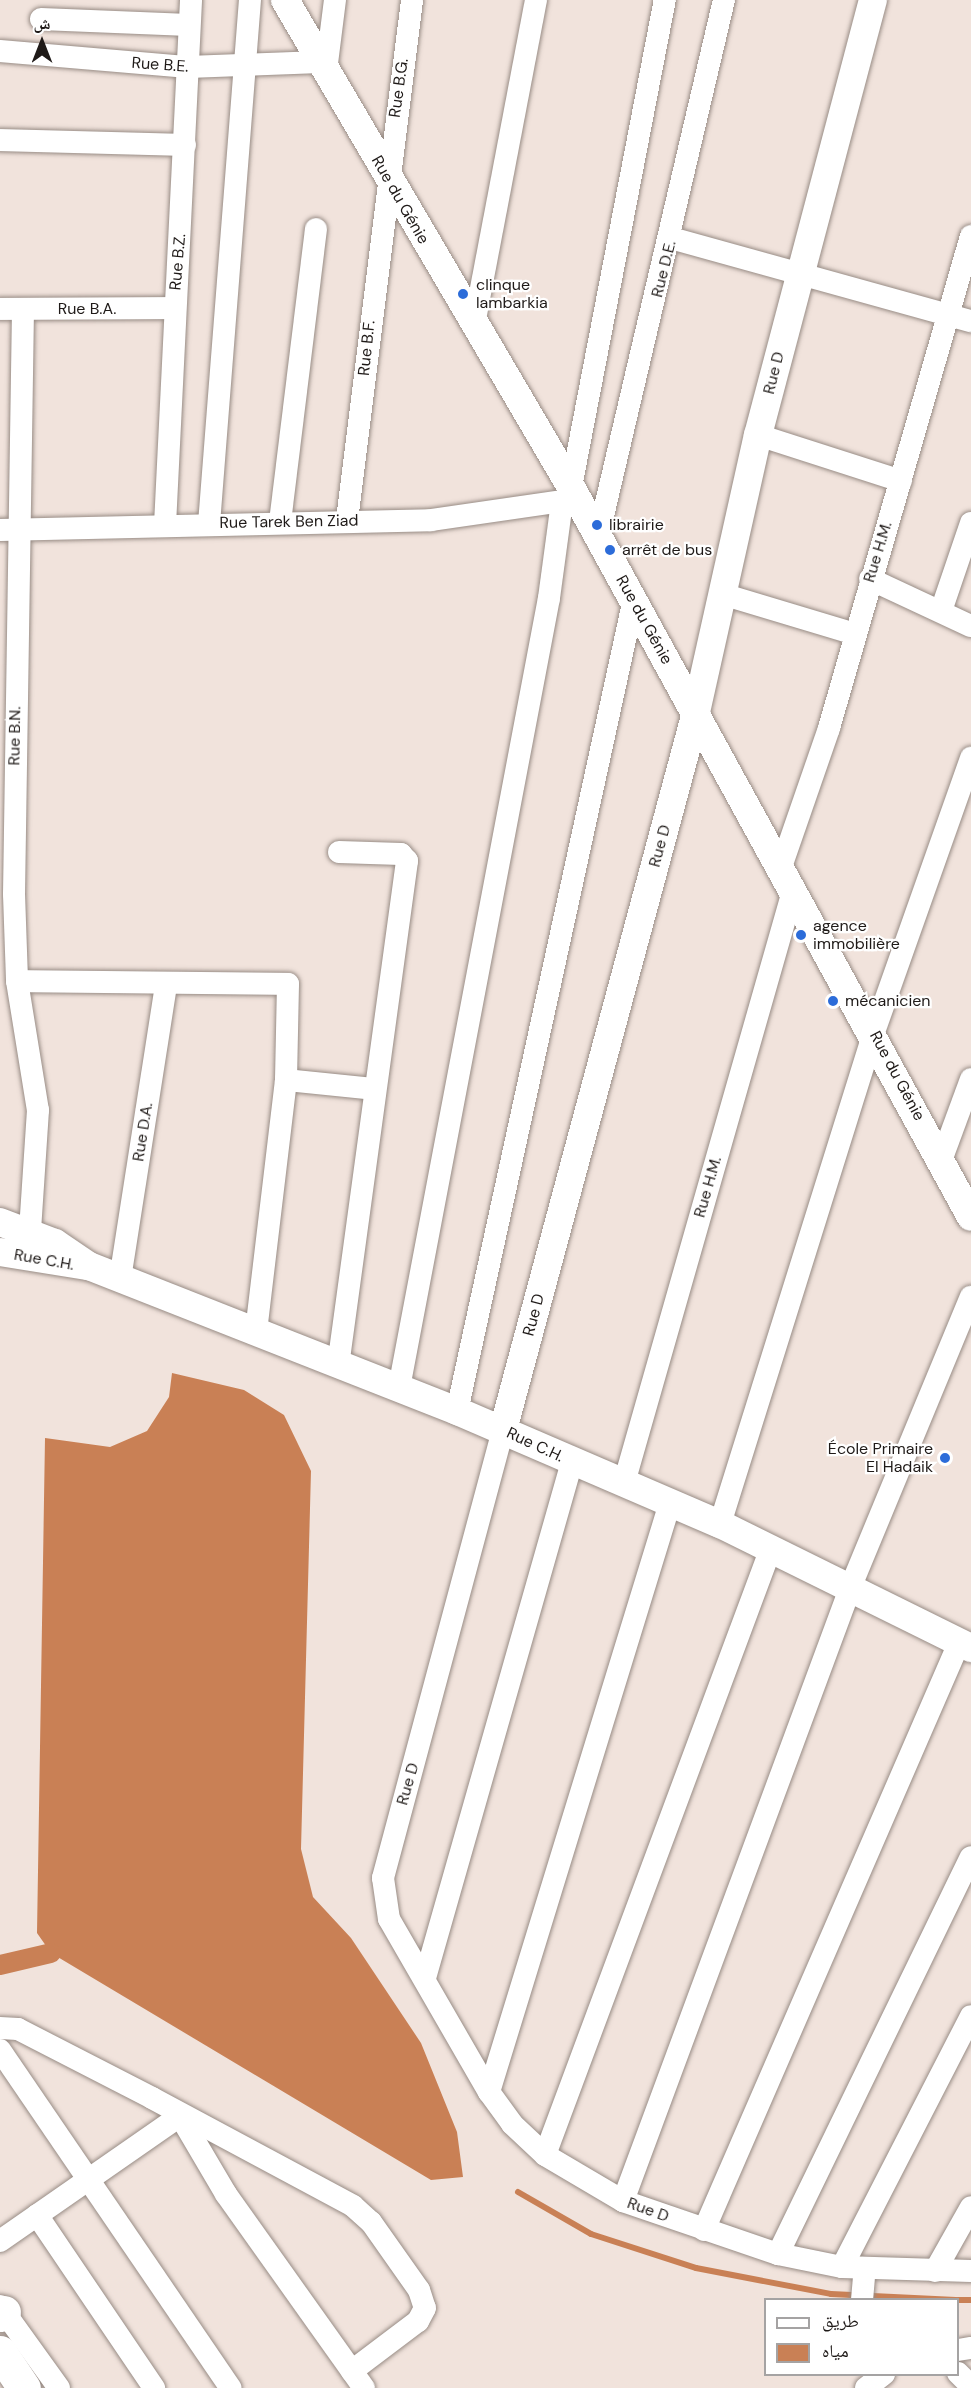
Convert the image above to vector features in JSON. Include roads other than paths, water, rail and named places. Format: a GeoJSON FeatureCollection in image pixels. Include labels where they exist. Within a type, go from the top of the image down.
{"type":"FeatureCollection","features":[{"type":"Feature","properties":{"kind":"main road"},"geometry":{"type":"LineString","coordinates":[[0,2352],[24,2388]]}},
{"type":"Feature","properties":{"kind":"street","name":"Rue B.Z."},"geometry":{"type":"LineString","coordinates":[[165,525],[174,308],[185,145],[190,0]]}},
{"type":"Feature","properties":{"kind":"street"},"geometry":{"type":"LineString","coordinates":[[209,524],[250,0]]}},
{"type":"Feature","properties":{"kind":"street","name":"Rue du Génie"},"geometry":{"type":"LineString","coordinates":[[285,0],[474,325],[570,496],[598,537],[874,1032],[971,1217]]}},
{"type":"Feature","properties":{"kind":"street"},"geometry":{"type":"LineString","coordinates":[[323,67],[335,0]]}},
{"type":"Feature","properties":{"kind":"street","name":"Rue B.G."},"geometry":{"type":"LineString","coordinates":[[386,176],[412,0]]}},
{"type":"Feature","properties":{"kind":"street"},"geometry":{"type":"LineString","coordinates":[[474,325],[536,0]]}},
{"type":"Feature","properties":{"kind":"street"},"geometry":{"type":"LineString","coordinates":[[399,1388],[665,0]]}},
{"type":"Feature","properties":{"kind":"street","name":"Rue D.E."},"geometry":{"type":"LineString","coordinates":[[598,537],[671,238],[724,0]]}},
{"type":"Feature","properties":{"kind":"street","name":"Rue D"},"geometry":{"type":"LineString","coordinates":[[873,0],[758,435],[696,712],[383,1878],[389,1919],[489,2092],[512,2124],[545,2155],[623,2201],[778,2254],[853,2267],[971,2271]]}},
{"type":"Feature","properties":{"kind":"street"},"geometry":{"type":"LineString","coordinates":[[41,19],[189,24]]}},
{"type":"Feature","properties":{"kind":"street","name":"Rue B.E."},"geometry":{"type":"LineString","coordinates":[[0,51],[188,67],[323,67]]}},
{"type":"Feature","properties":{"kind":"street"},"geometry":{"type":"LineString","coordinates":[[0,140],[185,145]]}},
{"type":"Feature","properties":{"kind":"street","name":"Rue B.F."},"geometry":{"type":"LineString","coordinates":[[347,520],[386,176]]}},
{"type":"Feature","properties":{"kind":"street"},"geometry":{"type":"LineString","coordinates":[[280,522],[316,229]]}},
{"type":"Feature","properties":{"kind":"street","name":"Rue H.M."},"geometry":{"type":"LineString","coordinates":[[624,1483],[870,579],[901,481],[960,318],[971,236]]}},
{"type":"Feature","properties":{"kind":"street"},"geometry":{"type":"LineString","coordinates":[[671,238],[800,271],[960,318]]}},
{"type":"Feature","properties":{"kind":"street","name":"Rue B.A."},"geometry":{"type":"LineString","coordinates":[[0,309],[174,308]]}},
{"type":"Feature","properties":{"kind":"street","name":"Rue B.N."},"geometry":{"type":"LineString","coordinates":[[23,309],[10,530],[17,981],[38,1110],[30,1232]]}},
{"type":"Feature","properties":{"kind":"street"},"geometry":{"type":"LineString","coordinates":[[758,435],[901,481]]}},
{"type":"Feature","properties":{"kind":"street","name":"Rue Tarek Ben Ziad"},"geometry":{"type":"LineString","coordinates":[[10,530],[347,520],[431,520],[570,496]]}},
{"type":"Feature","properties":{"kind":"street"},"geometry":{"type":"LineString","coordinates":[[941,611],[971,523]]}},
{"type":"Feature","properties":{"kind":"street"},"geometry":{"type":"LineString","coordinates":[[870,579],[971,626]]}},
{"type":"Feature","properties":{"kind":"street"},"geometry":{"type":"LineString","coordinates":[[722,594],[855,634]]}},
{"type":"Feature","properties":{"kind":"street"},"geometry":{"type":"LineString","coordinates":[[457,1411],[633,603]]}},
{"type":"Feature","properties":{"kind":"street"},"geometry":{"type":"LineString","coordinates":[[720,1524],[874,1032],[971,758]]}},
{"type":"Feature","properties":{"kind":"street"},"geometry":{"type":"LineString","coordinates":[[338,1366],[407,861],[401,854],[339,852]]}},
{"type":"Feature","properties":{"kind":"street"},"geometry":{"type":"LineString","coordinates":[[17,981],[166,986],[288,984],[286,1080],[256,1332]]}},
{"type":"Feature","properties":{"kind":"street","name":"Rue D.A."},"geometry":{"type":"LineString","coordinates":[[120,1279],[166,986]]}},
{"type":"Feature","properties":{"kind":"street"},"geometry":{"type":"LineString","coordinates":[[942,1158],[971,1079]]}},
{"type":"Feature","properties":{"kind":"street"},"geometry":{"type":"LineString","coordinates":[[286,1080],[375,1089]]}},
{"type":"Feature","properties":{"kind":"street","name":"Rue C.H."},"geometry":{"type":"LineString","coordinates":[[0,1222],[30,1232],[89,1266],[457,1411],[720,1524],[851,1586],[965,1646]]}},
{"type":"Feature","properties":{"kind":"street","name":"Rue C.H."},"geometry":{"type":"LineString","coordinates":[[0,1251],[89,1266]]}},
{"type":"Feature","properties":{"kind":"street"},"geometry":{"type":"LineString","coordinates":[[623,2201],[851,1586],[971,1296]]}},
{"type":"Feature","properties":{"kind":"street"},"geometry":{"type":"LineString","coordinates":[[425,1978],[573,1462]]}},
{"type":"Feature","properties":{"kind":"street"},"geometry":{"type":"LineString","coordinates":[[489,2092],[670,1503]]}},
{"type":"Feature","properties":{"kind":"street"},"geometry":{"type":"LineString","coordinates":[[545,2155],[771,1548]]}},
{"type":"Feature","properties":{"kind":"street"},"geometry":{"type":"LineString","coordinates":[[704,2230],[965,1646]]}},
{"type":"Feature","properties":{"kind":"street"},"geometry":{"type":"LineString","coordinates":[[778,2254],[971,1857]]}},
{"type":"Feature","properties":{"kind":"street"},"geometry":{"type":"LineString","coordinates":[[861,2298],[853,2267],[971,2016]]}},
{"type":"Feature","properties":{"kind":"street"},"geometry":{"type":"LineString","coordinates":[[0,2028],[18,2029],[352,2206],[371,2222],[413,2280],[425,2301],[422,2317],[358,2379],[226,2194],[180,2116]]}},
{"type":"Feature","properties":{"kind":"street"},"geometry":{"type":"LineString","coordinates":[[0,2050],[231,2388]]}},
{"type":"Feature","properties":{"kind":"street"},"geometry":{"type":"LineString","coordinates":[[0,2241],[85,2177],[180,2116]]}},
{"type":"Feature","properties":{"kind":"street"},"geometry":{"type":"LineString","coordinates":[[934,2271],[971,2207]]}},
{"type":"Feature","properties":{"kind":"street"},"geometry":{"type":"LineString","coordinates":[[37,2215],[154,2388]]}},
{"type":"Feature","properties":{"kind":"street"},"geometry":{"type":"LineString","coordinates":[[1,2311],[59,2388]]}},
{"type":"Feature","properties":{"kind":"street"},"geometry":{"type":"LineString","coordinates":[[959,2375],[971,2386]]}},
{"type":"Feature","properties":{"kind":"street"},"geometry":{"type":"LineString","coordinates":[[866,2388],[881,2376]]}},
{"type":"Feature","properties":{"kind":"water"},"geometry":{"type":"Polygon","coordinates":[[[172,1373],[244,1390],[284,1415],[311,1471],[301,1849],[313,1897],[351,1938],[421,2043],[457,2132],[463,2177],[431,2180],[51,1953],[37,1933],[45,1438],[110,1447],[147,1431],[169,1397],[172,1373]]]}},
{"type":"Feature","properties":{"kind":"waterway"},"geometry":{"type":"LineString","coordinates":[[0,1965],[51,1953]]}},
{"type":"Feature","properties":{"kind":"waterway"},"geometry":{"type":"LineString","coordinates":[[518,2192],[591,2234],[696,2268],[831,2294],[914,2298]]}},
{"type":"Feature","properties":{"kind":"waterway"},"geometry":{"type":"LineString","coordinates":[[959,2300],[971,2300]]}},
{"type":"Feature","properties":{"kind":"place","name":"clinque lambarkia"},"geometry":{"type":"Point","coordinates":[463,294]}},
{"type":"Feature","properties":{"kind":"place","name":"librairie"},"geometry":{"type":"Point","coordinates":[597,525]}},
{"type":"Feature","properties":{"kind":"place","name":"arrêt de bus"},"geometry":{"type":"Point","coordinates":[610,550]}},
{"type":"Feature","properties":{"kind":"place","name":"agence immobilière"},"geometry":{"type":"Point","coordinates":[801,935]}},
{"type":"Feature","properties":{"kind":"place","name":"mécanicien"},"geometry":{"type":"Point","coordinates":[833,1001]}},
{"type":"Feature","properties":{"kind":"place","name":"École Primaire El Hadaik"},"geometry":{"type":"Point","coordinates":[945,1458]}}]}
